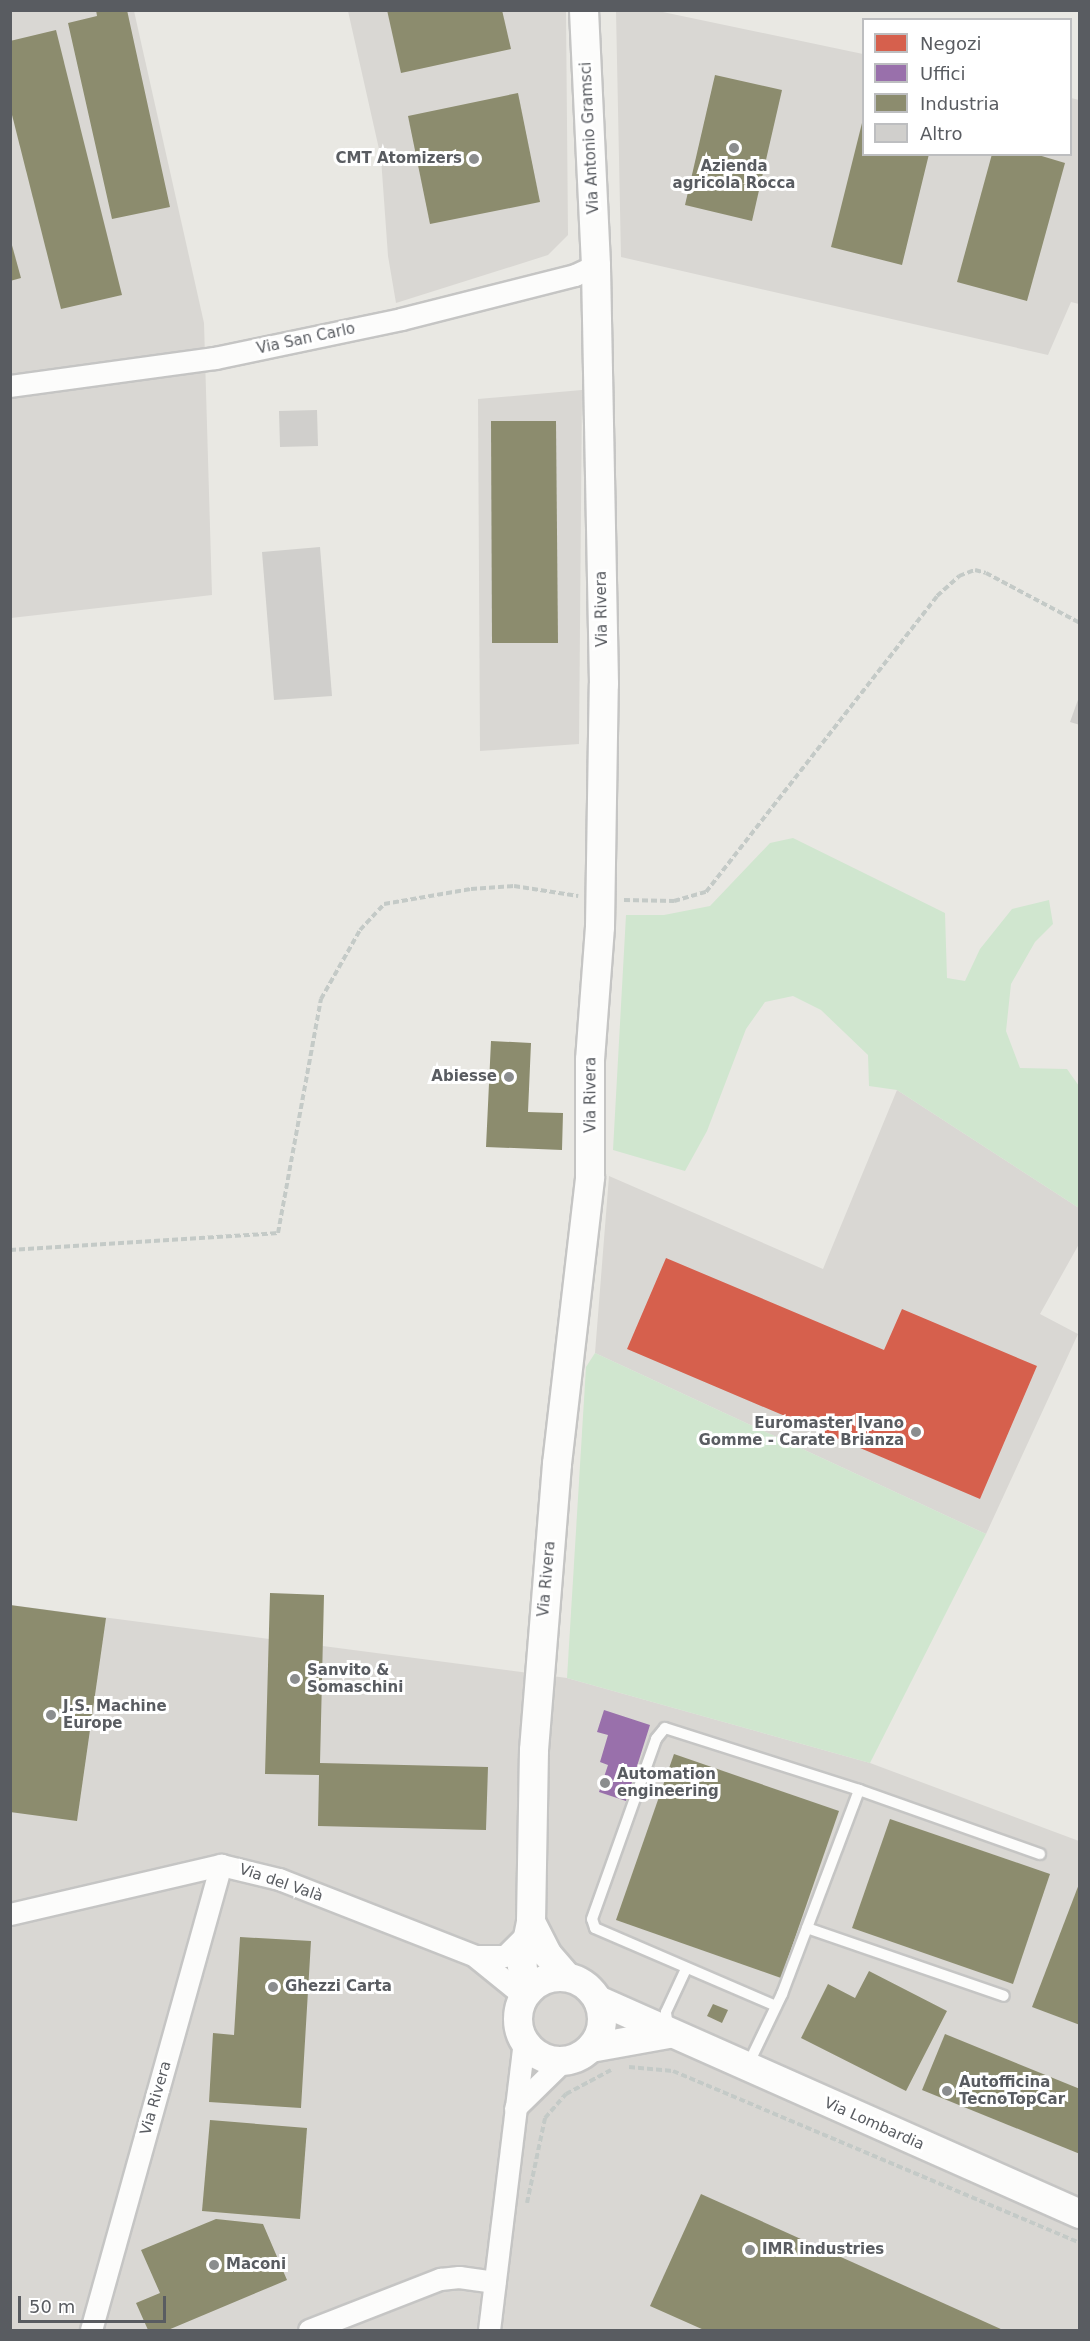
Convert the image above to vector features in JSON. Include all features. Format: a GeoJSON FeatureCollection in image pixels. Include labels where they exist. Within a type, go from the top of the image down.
{"type":"FeatureCollection","features":[{"type":"Feature","properties":{"kind":"street","name":"Via Antonio Gramsci"},"geometry":{"type":"LineString","coordinates":[[584,10],[596,265]]}},
{"type":"Feature","properties":{"kind":"street","name":"Via San Carlo"},"geometry":{"type":"LineString","coordinates":[[10,386],[215,358],[401,320],[575,275],[596,265]]}},
{"type":"Feature","properties":{"kind":"street","name":"Via Rivera"},"geometry":{"type":"LineString","coordinates":[[526,1994],[522,1966],[529,1928],[534,1750],[541,1654],[557,1464],[591,1177],[590,1060],[600,900],[604,684],[596,265]]}},
{"type":"Feature","properties":{"kind":"street","name":"Via Rivera"},"geometry":{"type":"LineString","coordinates":[[91,2331],[221,1865]]}},
{"type":"Feature","properties":{"kind":"street","name":"Via del Valà"},"geometry":{"type":"LineString","coordinates":[[10,1914],[221,1865],[279,1880],[475,1956],[526,1994]]}},
{"type":"Feature","properties":{"kind":"street","name":"Via Rivera"},"geometry":{"type":"LineString","coordinates":[[529,1928],[567,1977]]}},
{"type":"Feature","properties":{"kind":"street","name":"Via del Valà"},"geometry":{"type":"LineString","coordinates":[[475,1956],[505,1956],[529,1928]]}},
{"type":"Feature","properties":{"kind":"street"},"geometry":{"type":"LineString","coordinates":[[489,2331],[524,2041],[518,2018],[526,1994],[546,1980],[567,1977],[580,1982],[598,2000],[602,2025],[591,2048]]}},
{"type":"Feature","properties":{"kind":"street","name":"Via Lombardia"},"geometry":{"type":"LineString","coordinates":[[598,2000],[669,2034],[1080,2214]]}},
{"type":"Feature","properties":{"kind":"street"},"geometry":{"type":"LineString","coordinates":[[516,2109],[564,2060],[591,2048],[669,2034]]}},
{"type":"Feature","properties":{"kind":"street"},"geometry":{"type":"LineString","coordinates":[[524,2041],[541,2056],[564,2060]]}},
{"type":"Feature","properties":{"kind":"street"},"geometry":{"type":"LineString","coordinates":[[309,2331],[431,2282],[459,2277],[495,2282]]}},
{"type":"Feature","properties":{"kind":"lane"},"geometry":{"type":"LineString","coordinates":[[776,2006],[602,1934],[595,1928],[592,1919],[659,1731],[665,1728],[859,1790],[1040,1854]]}},
{"type":"Feature","properties":{"kind":"lane"},"geometry":{"type":"LineString","coordinates":[[747,2068],[776,2006],[859,1790]]}},
{"type":"Feature","properties":{"kind":"lane"},"geometry":{"type":"LineString","coordinates":[[807,1928],[1004,1996]]}},
{"type":"Feature","properties":{"kind":"lane"},"geometry":{"type":"LineString","coordinates":[[669,2034],[666,2012],[686,1969]]}},
{"type":"Feature","properties":{"kind":"path"},"geometry":{"type":"LineString","coordinates":[[10,1250],[278,1233],[321,999],[360,930],[384,904],[514,886],[600,900],[674,902],[706,892],[937,597],[959,576],[975,570],[986,573],[1080,623]]}},
{"type":"Feature","properties":{"kind":"path"},"geometry":{"type":"LineString","coordinates":[[525,2212],[545,2118],[566,2094],[617,2066],[674,2071],[1080,2242]]}},
{"type":"Feature","properties":{"kind":"shaded area"},"geometry":{"type":"Polygon","coordinates":[[[10,11],[134,11],[204,323],[212,595],[11,618],[10,11]]]}},
{"type":"Feature","properties":{"kind":"shaded area"},"geometry":{"type":"Polygon","coordinates":[[[348,11],[566,11],[568,235],[548,255],[396,303],[388,256],[381,158],[348,11]]]}},
{"type":"Feature","properties":{"kind":"shaded area"},"geometry":{"type":"Polygon","coordinates":[[[616,11],[658,11],[862,54],[862,156],[1072,156],[1072,98],[1079,100],[1079,304],[1071,302],[1048,355],[621,257],[616,11]]]}},
{"type":"Feature","properties":{"kind":"shaded area"},"geometry":{"type":"Polygon","coordinates":[[[582,390],[579,744],[480,751],[478,399],[582,390]]]}},
{"type":"Feature","properties":{"kind":"shaded area"},"geometry":{"type":"Polygon","coordinates":[[[897,1090],[1079,1208],[1079,1244],[1040,1314],[1078,1334],[986,1534],[595,1353],[609,1176],[823,1269],[897,1090]]]}},
{"type":"Feature","properties":{"kind":"shaded area"},"geometry":{"type":"Polygon","coordinates":[[[11,1605],[567,1678],[870,1763],[1079,1841],[1079,2330],[11,2330],[11,1605]]]}},
{"type":"Feature","properties":{"kind":"green space"},"geometry":{"type":"Polygon","coordinates":[[[793,838],[945,913],[947,978],[965,981],[980,949],[1012,909],[1049,900],[1053,924],[1035,942],[1011,984],[1006,1031],[1020,1068],[1067,1069],[1079,1086],[1079,1208],[897,1090],[869,1086],[868,1055],[821,1010],[793,996],[765,1002],[746,1029],[707,1131],[685,1171],[613,1150],[626,915],[664,915],[710,906],[770,843],[793,838]]]}},
{"type":"Feature","properties":{"kind":"green space"},"geometry":{"type":"Polygon","coordinates":[[[595,1353],[986,1534],[870,1763],[567,1678],[586,1367],[595,1353]]]}},
{"type":"Feature","properties":{"kind":"building: Negozi","name":"Euromaster Ivano Gomme - Carate Brianza"},"geometry":{"type":"Polygon","coordinates":[[[666,1258],[884,1350],[902,1309],[1037,1366],[980,1499],[627,1349],[666,1258]]]}},
{"type":"Feature","properties":{"kind":"building: Uffici"},"geometry":{"type":"Polygon","coordinates":[[[604,1710],[650,1725],[626,1801],[599,1792],[608,1765],[600,1762],[608,1735],[597,1732],[604,1710]]]}},
{"type":"Feature","properties":{"kind":"building: Industria"},"geometry":{"type":"Polygon","coordinates":[[[96,10],[127,10],[170,207],[112,219],[68,23],[97,16],[96,10]]]}},
{"type":"Feature","properties":{"kind":"building: Industria"},"geometry":{"type":"Polygon","coordinates":[[[387,10],[502,10],[511,49],[401,73],[387,10]]]}},
{"type":"Feature","properties":{"kind":"building: Industria"},"geometry":{"type":"Polygon","coordinates":[[[56,30],[122,295],[61,309],[10,107],[10,41],[56,30]]]}},
{"type":"Feature","properties":{"kind":"building: Industria","name":"Azienda agricola Rocca"},"geometry":{"type":"Polygon","coordinates":[[[715,75],[782,90],[752,221],[685,205],[715,75]]]}},
{"type":"Feature","properties":{"kind":"building: Industria","name":"CMT Atomizers"},"geometry":{"type":"Polygon","coordinates":[[[518,93],[540,202],[430,224],[408,116],[518,93]]]}},
{"type":"Feature","properties":{"kind":"building: Industria"},"geometry":{"type":"Polygon","coordinates":[[[862,123],[862,156],[929,156],[902,265],[831,247],[862,123]]]}},
{"type":"Feature","properties":{"kind":"building: Industria"},"geometry":{"type":"Polygon","coordinates":[[[991,156],[1042,156],[1065,163],[1027,301],[957,282],[991,156]]]}},
{"type":"Feature","properties":{"kind":"building: Industria"},"geometry":{"type":"Polygon","coordinates":[[[10,238],[21,278],[10,281],[10,238]]]}},
{"type":"Feature","properties":{"kind":"building: Industria"},"geometry":{"type":"Polygon","coordinates":[[[491,421],[556,421],[558,643],[492,643],[491,421]]]}},
{"type":"Feature","properties":{"kind":"building: Industria","name":"Abiesse"},"geometry":{"type":"Polygon","coordinates":[[[491,1041],[531,1043],[528,1112],[563,1113],[562,1150],[486,1147],[491,1041]]]}},
{"type":"Feature","properties":{"kind":"building: Industria","name":"Sanvito & Somaschini"},"geometry":{"type":"Polygon","coordinates":[[[270,1593],[324,1595],[320,1763],[488,1767],[486,1830],[318,1826],[319,1775],[265,1774],[270,1593]]]}},
{"type":"Feature","properties":{"kind":"building: Industria","name":"J.S. Machine Europe"},"geometry":{"type":"Polygon","coordinates":[[[10,1605],[106,1618],[77,1821],[10,1812],[10,1605]]]}},
{"type":"Feature","properties":{"kind":"building: Industria"},"geometry":{"type":"Polygon","coordinates":[[[674,1754],[839,1811],[781,1978],[616,1920],[674,1754]]]}},
{"type":"Feature","properties":{"kind":"building: Industria"},"geometry":{"type":"Polygon","coordinates":[[[890,1819],[1050,1874],[1013,1984],[852,1928],[890,1819]]]}},
{"type":"Feature","properties":{"kind":"building: Industria"},"geometry":{"type":"Polygon","coordinates":[[[1080,1884],[1080,2025],[1032,2007],[1080,1884]]]}},
{"type":"Feature","properties":{"kind":"building: Industria","name":"Ghezzi Carta"},"geometry":{"type":"Polygon","coordinates":[[[240,1937],[311,1941],[301,2108],[209,2102],[213,2033],[234,2035],[240,1937]]]}},
{"type":"Feature","properties":{"kind":"building: Industria"},"geometry":{"type":"Polygon","coordinates":[[[869,1971],[947,2011],[906,2091],[801,2038],[828,1984],[855,1998],[869,1971]]]}},
{"type":"Feature","properties":{"kind":"building: Industria"},"geometry":{"type":"Polygon","coordinates":[[[713,2004],[728,2010],[722,2023],[707,2016],[713,2004]]]}},
{"type":"Feature","properties":{"kind":"building: Industria"},"geometry":{"type":"Polygon","coordinates":[[[945,2034],[1080,2089],[1080,2154],[922,2090],[945,2034]]]}},
{"type":"Feature","properties":{"kind":"building: Industria"},"geometry":{"type":"Polygon","coordinates":[[[210,2120],[307,2128],[300,2219],[202,2211],[210,2120]]]}},
{"type":"Feature","properties":{"kind":"building: Industria","name":"IMR industries"},"geometry":{"type":"Polygon","coordinates":[[[701,2194],[1003,2330],[704,2330],[650,2306],[701,2194]]]}},
{"type":"Feature","properties":{"kind":"building: Industria","name":"Maconi"},"geometry":{"type":"Polygon","coordinates":[[[216,2219],[263,2224],[287,2280],[168,2330],[148,2330],[136,2303],[160,2293],[141,2250],[216,2219]]]}},
{"type":"Feature","properties":{"kind":"building: Altro"},"geometry":{"type":"Polygon","coordinates":[[[317,410],[318,446],[280,447],[279,411],[317,410]]]}},
{"type":"Feature","properties":{"kind":"building: Altro"},"geometry":{"type":"Polygon","coordinates":[[[320,547],[332,696],[274,700],[262,552],[320,547]]]}},
{"type":"Feature","properties":{"kind":"building: Altro"},"geometry":{"type":"Polygon","coordinates":[[[1080,697],[1080,725],[1070,722],[1080,697]]]}},
{"type":"Feature","properties":{"kind":"place","name":"Azienda agricola Rocca"},"geometry":{"type":"Point","coordinates":[734,148]}},
{"type":"Feature","properties":{"kind":"place","name":"CMT Atomizers"},"geometry":{"type":"Point","coordinates":[474,159]}},
{"type":"Feature","properties":{"kind":"place","name":"Abiesse"},"geometry":{"type":"Point","coordinates":[509,1077]}},
{"type":"Feature","properties":{"kind":"place","name":"Euromaster Ivano Gomme - Carate Brianza"},"geometry":{"type":"Point","coordinates":[916,1432]}},
{"type":"Feature","properties":{"kind":"place","name":"Sanvito & Somaschini"},"geometry":{"type":"Point","coordinates":[295,1679]}},
{"type":"Feature","properties":{"kind":"place","name":"J.S. Machine Europe"},"geometry":{"type":"Point","coordinates":[51,1715]}},
{"type":"Feature","properties":{"kind":"place","name":"Automation engineering"},"geometry":{"type":"Point","coordinates":[605,1783]}},
{"type":"Feature","properties":{"kind":"place","name":"Ghezzi Carta"},"geometry":{"type":"Point","coordinates":[273,1987]}},
{"type":"Feature","properties":{"kind":"place","name":"Autofficina TecnoTopCar"},"geometry":{"type":"Point","coordinates":[947,2091]}},
{"type":"Feature","properties":{"kind":"place","name":"IMR industries"},"geometry":{"type":"Point","coordinates":[750,2250]}},
{"type":"Feature","properties":{"kind":"place","name":"Maconi"},"geometry":{"type":"Point","coordinates":[214,2265]}}]}
